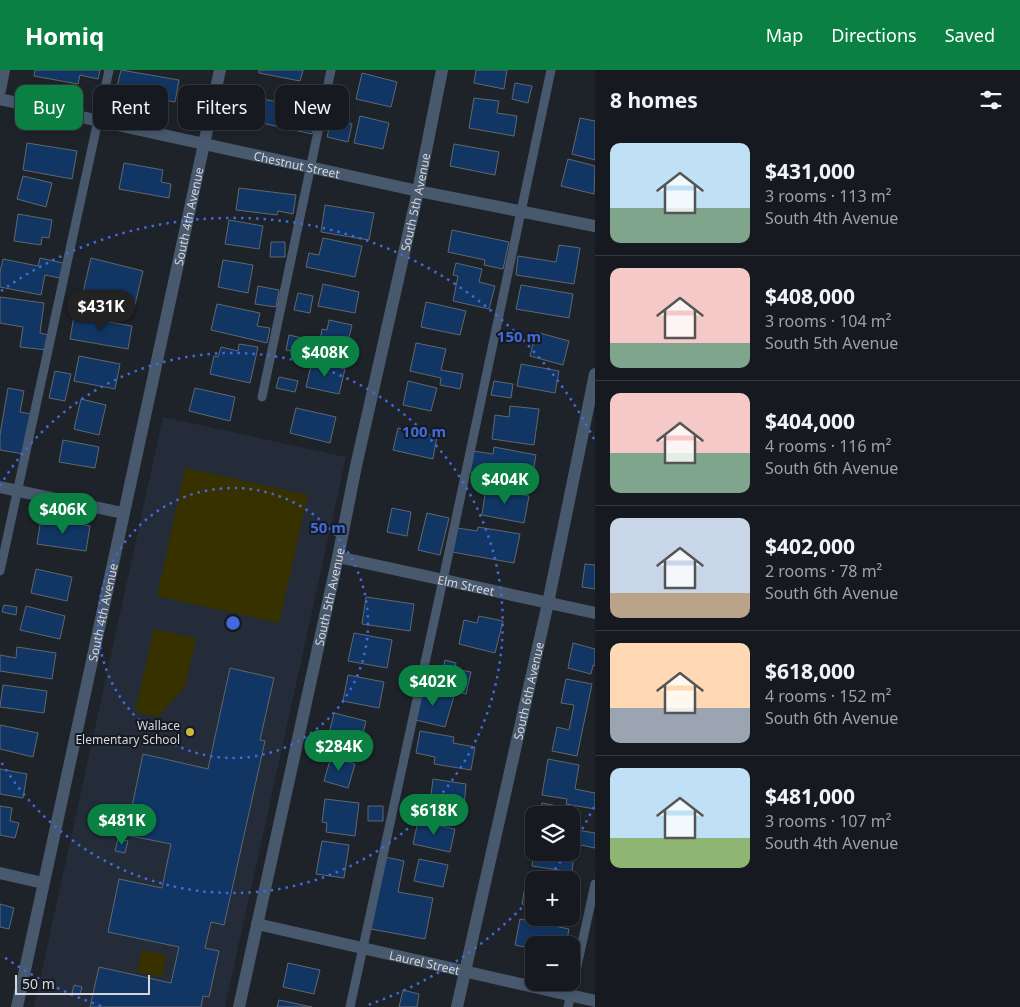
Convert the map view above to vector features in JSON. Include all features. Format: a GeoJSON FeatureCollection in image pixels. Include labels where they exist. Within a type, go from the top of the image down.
{"type":"FeatureCollection","features":[{"type":"Feature","properties":{"kind":"street"},"geometry":{"type":"LineString","coordinates":[[0,90],[4,70]]}},
{"type":"Feature","properties":{"kind":"street","name":"South 4th Avenue"},"geometry":{"type":"LineString","coordinates":[[17,1007],[220,70]]}},
{"type":"Feature","properties":{"kind":"street","name":"South 5th Avenue"},"geometry":{"type":"LineString","coordinates":[[239,1007],[338,557],[356,466],[418,191],[442,70]]}},
{"type":"Feature","properties":{"kind":"street","name":"Chestnut Street"},"geometry":{"type":"LineString","coordinates":[[0,99],[93,119]]}},
{"type":"Feature","properties":{"kind":"street","name":"Chestnut Street"},"geometry":{"type":"LineString","coordinates":[[146,130],[418,191],[595,226]]}},
{"type":"Feature","properties":{"kind":"street","name":"South 6th Avenue"},"geometry":{"type":"LineString","coordinates":[[457,1007],[548,603],[595,374]]}},
{"type":"Feature","properties":{"kind":"street"},"geometry":{"type":"LineString","coordinates":[[0,487],[123,514]]}},
{"type":"Feature","properties":{"kind":"street","name":"Elm Street"},"geometry":{"type":"LineString","coordinates":[[338,557],[595,613]]}},
{"type":"Feature","properties":{"kind":"street"},"geometry":{"type":"LineString","coordinates":[[0,873],[44,883]]}},
{"type":"Feature","properties":{"kind":"street","name":"Laurel Street"},"geometry":{"type":"LineString","coordinates":[[256,924],[464,971],[569,1001],[595,1001]]}},
{"type":"Feature","properties":{"kind":"lane"},"geometry":{"type":"LineString","coordinates":[[106,85],[109,70]]}},
{"type":"Feature","properties":{"kind":"lane"},"geometry":{"type":"LineString","coordinates":[[262,397],[331,70]]}},
{"type":"Feature","properties":{"kind":"lane"},"geometry":{"type":"LineString","coordinates":[[350,1007],[551,70]]}},
{"type":"Feature","properties":{"kind":"lane"},"geometry":{"type":"LineString","coordinates":[[0,571],[96,130]]}},
{"type":"Feature","properties":{"kind":"lane"},"geometry":{"type":"LineString","coordinates":[[569,1001],[595,884]]}},
{"type":"Feature","properties":{"kind":"shaded area","name":"Wallace Elementary School"},"geometry":{"type":"Polygon","coordinates":[[[163,417],[346,457],[225,1007],[34,1007],[163,417]]]}},
{"type":"Feature","properties":{"kind":"shaded area"},"geometry":{"type":"Polygon","coordinates":[[[185,468],[308,495],[279,623],[157,596],[185,468]]]}},
{"type":"Feature","properties":{"kind":"shaded area"},"geometry":{"type":"Polygon","coordinates":[[[154,629],[196,638],[185,687],[158,717],[135,712],[154,629]]]}},
{"type":"Feature","properties":{"kind":"shaded area"},"geometry":{"type":"Polygon","coordinates":[[[142,950],[167,955],[162,977],[137,972],[142,950]]]}},
{"type":"Feature","properties":{"kind":"building"},"geometry":{"type":"Polygon","coordinates":[[[35,70],[100,70],[98,79],[80,75],[78,84],[34,76],[35,70]]]}},
{"type":"Feature","properties":{"kind":"building"},"geometry":{"type":"Polygon","coordinates":[[[121,70],[179,80],[175,102],[168,101],[168,85],[117,85],[121,70]]]}},
{"type":"Feature","properties":{"kind":"building"},"geometry":{"type":"Polygon","coordinates":[[[259,70],[303,70],[300,81],[259,73],[259,70]]]}},
{"type":"Feature","properties":{"kind":"building"},"geometry":{"type":"Polygon","coordinates":[[[476,70],[507,70],[504,89],[474,83],[476,70]]]}},
{"type":"Feature","properties":{"kind":"building"},"geometry":{"type":"Polygon","coordinates":[[[362,73],[397,82],[391,107],[356,99],[362,73]]]}},
{"type":"Feature","properties":{"kind":"building"},"geometry":{"type":"Polygon","coordinates":[[[515,83],[532,86],[528,103],[512,99],[515,83]]]}},
{"type":"Feature","properties":{"kind":"building"},"geometry":{"type":"Polygon","coordinates":[[[474,98],[499,101],[497,113],[517,116],[514,136],[469,128],[474,98]]]}},
{"type":"Feature","properties":{"kind":"building"},"geometry":{"type":"Polygon","coordinates":[[[265,99],[275,101],[275,126],[265,124],[265,99]]]}},
{"type":"Feature","properties":{"kind":"building"},"geometry":{"type":"Polygon","coordinates":[[[360,116],[389,123],[383,149],[354,143],[360,116]]]}},
{"type":"Feature","properties":{"kind":"building"},"geometry":{"type":"Polygon","coordinates":[[[580,118],[595,121],[595,160],[572,154],[580,118]]]}},
{"type":"Feature","properties":{"kind":"building"},"geometry":{"type":"Polygon","coordinates":[[[349,123],[352,124],[348,142],[327,137],[329,130],[349,130],[349,123]]]}},
{"type":"Feature","properties":{"kind":"building"},"geometry":{"type":"Polygon","coordinates":[[[294,130],[313,130],[312,134],[294,130]]]}},
{"type":"Feature","properties":{"kind":"building"},"geometry":{"type":"Polygon","coordinates":[[[27,143],[77,151],[72,179],[23,170],[27,143]]]}},
{"type":"Feature","properties":{"kind":"building"},"geometry":{"type":"Polygon","coordinates":[[[454,144],[499,152],[495,175],[450,166],[454,144]]]}},
{"type":"Feature","properties":{"kind":"building"},"geometry":{"type":"Polygon","coordinates":[[[568,159],[595,166],[594,194],[561,186],[568,159]]]}},
{"type":"Feature","properties":{"kind":"building"},"geometry":{"type":"Polygon","coordinates":[[[124,163],[163,170],[161,182],[171,184],[169,198],[119,189],[124,163]]]}},
{"type":"Feature","properties":{"kind":"building"},"geometry":{"type":"Polygon","coordinates":[[[23,176],[52,183],[46,207],[17,199],[23,176]]]}},
{"type":"Feature","properties":{"kind":"building"},"geometry":{"type":"Polygon","coordinates":[[[239,188],[296,195],[293,214],[278,211],[277,215],[236,210],[239,188]]]}},
{"type":"Feature","properties":{"kind":"building"},"geometry":{"type":"Polygon","coordinates":[[[325,205],[374,213],[369,240],[321,232],[325,205]]]}},
{"type":"Feature","properties":{"kind":"building"},"geometry":{"type":"Polygon","coordinates":[[[18,214],[52,220],[49,238],[42,237],[41,245],[14,241],[18,214]]]}},
{"type":"Feature","properties":{"kind":"building"},"geometry":{"type":"Polygon","coordinates":[[[229,220],[263,226],[259,249],[225,244],[229,220]]]}},
{"type":"Feature","properties":{"kind":"building"},"geometry":{"type":"Polygon","coordinates":[[[452,230],[509,242],[503,269],[484,265],[485,260],[448,252],[452,230]]]}},
{"type":"Feature","properties":{"kind":"building"},"geometry":{"type":"Polygon","coordinates":[[[323,238],[362,246],[355,277],[306,267],[309,253],[319,255],[323,238]]]}},
{"type":"Feature","properties":{"kind":"building"},"geometry":{"type":"Polygon","coordinates":[[[271,242],[285,242],[285,257],[270,257],[271,242]]]}},
{"type":"Feature","properties":{"kind":"building"},"geometry":{"type":"Polygon","coordinates":[[[559,245],[580,248],[574,284],[516,275],[518,256],[556,262],[559,245]]]}},
{"type":"Feature","properties":{"kind":"building"},"geometry":{"type":"Polygon","coordinates":[[[40,258],[63,263],[60,278],[45,275],[41,295],[0,287],[0,272],[3,259],[38,266],[40,258]]]}},
{"type":"Feature","properties":{"kind":"building"},"geometry":{"type":"Polygon","coordinates":[[[91,258],[143,271],[133,313],[81,301],[91,258]]]}},
{"type":"Feature","properties":{"kind":"building"},"geometry":{"type":"Polygon","coordinates":[[[223,260],[253,265],[248,293],[218,287],[223,260]]]}},
{"type":"Feature","properties":{"kind":"building"},"geometry":{"type":"Polygon","coordinates":[[[456,263],[482,269],[479,282],[495,286],[489,309],[453,301],[458,276],[453,275],[456,263]]]}},
{"type":"Feature","properties":{"kind":"building"},"geometry":{"type":"Polygon","coordinates":[[[323,284],[359,292],[355,313],[318,306],[323,284]]]}},
{"type":"Feature","properties":{"kind":"building"},"geometry":{"type":"Polygon","coordinates":[[[521,285],[573,294],[569,318],[516,309],[521,285]]]}},
{"type":"Feature","properties":{"kind":"building"},"geometry":{"type":"Polygon","coordinates":[[[258,286],[279,290],[276,307],[255,304],[258,286]]]}},
{"type":"Feature","properties":{"kind":"building"},"geometry":{"type":"Polygon","coordinates":[[[298,293],[313,296],[310,313],[294,310],[298,293]]]}},
{"type":"Feature","properties":{"kind":"building"},"geometry":{"type":"Polygon","coordinates":[[[0,297],[44,303],[40,333],[49,335],[47,350],[20,347],[23,327],[0,323],[0,297]]]}},
{"type":"Feature","properties":{"kind":"building"},"geometry":{"type":"Polygon","coordinates":[[[426,302],[466,311],[460,335],[421,327],[426,302]]]}},
{"type":"Feature","properties":{"kind":"building"},"geometry":{"type":"Polygon","coordinates":[[[217,304],[260,313],[257,326],[270,328],[267,343],[211,330],[217,304]]]}},
{"type":"Feature","properties":{"kind":"building"},"geometry":{"type":"Polygon","coordinates":[[[74,316],[132,326],[128,349],[70,339],[74,316]]]}},
{"type":"Feature","properties":{"kind":"building"},"geometry":{"type":"Polygon","coordinates":[[[329,320],[352,325],[346,351],[319,346],[322,329],[327,330],[329,320]]]}},
{"type":"Feature","properties":{"kind":"building"},"geometry":{"type":"Polygon","coordinates":[[[536,332],[569,341],[563,365],[530,356],[536,332]]]}},
{"type":"Feature","properties":{"kind":"building"},"geometry":{"type":"Polygon","coordinates":[[[289,335],[307,339],[304,353],[286,350],[289,335]]]}},
{"type":"Feature","properties":{"kind":"building"},"geometry":{"type":"Polygon","coordinates":[[[416,343],[446,349],[441,370],[463,374],[460,389],[440,385],[441,378],[410,371],[416,343]]]}},
{"type":"Feature","properties":{"kind":"building"},"geometry":{"type":"Polygon","coordinates":[[[239,344],[258,347],[250,383],[210,374],[214,356],[218,357],[221,347],[238,351],[239,344]]]}},
{"type":"Feature","properties":{"kind":"building"},"geometry":{"type":"Polygon","coordinates":[[[79,356],[120,364],[115,389],[74,381],[79,356]]]}},
{"type":"Feature","properties":{"kind":"building"},"geometry":{"type":"Polygon","coordinates":[[[312,361],[345,369],[339,394],[306,387],[312,361]]]}},
{"type":"Feature","properties":{"kind":"building"},"geometry":{"type":"Polygon","coordinates":[[[521,364],[559,371],[555,393],[517,386],[521,364]]]}},
{"type":"Feature","properties":{"kind":"building"},"geometry":{"type":"Polygon","coordinates":[[[55,371],[71,374],[65,401],[49,398],[55,371]]]}},
{"type":"Feature","properties":{"kind":"building"},"geometry":{"type":"Polygon","coordinates":[[[279,377],[298,381],[295,392],[276,388],[279,377]]]}},
{"type":"Feature","properties":{"kind":"building"},"geometry":{"type":"Polygon","coordinates":[[[408,381],[437,388],[431,411],[403,405],[408,381]]]}},
{"type":"Feature","properties":{"kind":"building"},"geometry":{"type":"Polygon","coordinates":[[[494,381],[513,384],[511,398],[491,395],[494,381]]]}},
{"type":"Feature","properties":{"kind":"building"},"geometry":{"type":"Polygon","coordinates":[[[8,388],[24,391],[20,412],[31,414],[24,454],[0,450],[0,435],[8,388]]]}},
{"type":"Feature","properties":{"kind":"building"},"geometry":{"type":"Polygon","coordinates":[[[195,388],[235,397],[230,421],[189,411],[195,388]]]}},
{"type":"Feature","properties":{"kind":"building"},"geometry":{"type":"Polygon","coordinates":[[[81,399],[106,405],[99,435],[74,429],[81,399]]]}},
{"type":"Feature","properties":{"kind":"building"},"geometry":{"type":"Polygon","coordinates":[[[510,406],[539,409],[534,445],[492,439],[495,415],[509,417],[510,406]]]}},
{"type":"Feature","properties":{"kind":"building"},"geometry":{"type":"Polygon","coordinates":[[[296,408],[336,417],[330,443],[290,433],[296,408]]]}},
{"type":"Feature","properties":{"kind":"building"},"geometry":{"type":"Polygon","coordinates":[[[398,428],[437,436],[433,459],[393,450],[398,428]]]}},
{"type":"Feature","properties":{"kind":"building"},"geometry":{"type":"Polygon","coordinates":[[[63,440],[99,447],[95,468],[59,462],[63,440]]]}},
{"type":"Feature","properties":{"kind":"building"},"geometry":{"type":"Polygon","coordinates":[[[494,447],[536,455],[531,484],[470,472],[474,451],[493,454],[494,447]]]}},
{"type":"Feature","properties":{"kind":"building"},"geometry":{"type":"Polygon","coordinates":[[[486,488],[529,496],[524,523],[482,515],[486,488]]]}},
{"type":"Feature","properties":{"kind":"building"},"geometry":{"type":"Polygon","coordinates":[[[392,508],[411,512],[407,536],[387,532],[392,508]]]}},
{"type":"Feature","properties":{"kind":"building"},"geometry":{"type":"Polygon","coordinates":[[[427,513],[449,518],[440,555],[418,550],[427,513]]]}},
{"type":"Feature","properties":{"kind":"building"},"geometry":{"type":"Polygon","coordinates":[[[41,518],[90,526],[86,551],[37,544],[41,518]]]}},
{"type":"Feature","properties":{"kind":"building"},"geometry":{"type":"Polygon","coordinates":[[[478,527],[520,534],[514,563],[452,552],[457,528],[477,531],[478,527]]]}},
{"type":"Feature","properties":{"kind":"building"},"geometry":{"type":"Polygon","coordinates":[[[585,564],[595,565],[595,589],[582,587],[585,564]]]}},
{"type":"Feature","properties":{"kind":"building"},"geometry":{"type":"Polygon","coordinates":[[[36,569],[72,577],[67,601],[31,593],[36,569]]]}},
{"type":"Feature","properties":{"kind":"building"},"geometry":{"type":"Polygon","coordinates":[[[366,597],[414,604],[410,631],[362,624],[366,597]]]}},
{"type":"Feature","properties":{"kind":"building"},"geometry":{"type":"Polygon","coordinates":[[[4,605],[17,607],[16,615],[2,612],[4,605]]]}},
{"type":"Feature","properties":{"kind":"building"},"geometry":{"type":"Polygon","coordinates":[[[26,606],[65,616],[60,639],[20,630],[26,606]]]}},
{"type":"Feature","properties":{"kind":"building"},"geometry":{"type":"Polygon","coordinates":[[[479,616],[503,621],[495,653],[459,644],[464,620],[477,623],[479,616]]]}},
{"type":"Feature","properties":{"kind":"building"},"geometry":{"type":"Polygon","coordinates":[[[354,633],[392,640],[387,668],[348,661],[354,633]]]}},
{"type":"Feature","properties":{"kind":"building"},"geometry":{"type":"Polygon","coordinates":[[[573,643],[595,649],[595,666],[593,665],[591,674],[568,668],[573,643]]]}},
{"type":"Feature","properties":{"kind":"building"},"geometry":{"type":"Polygon","coordinates":[[[17,647],[56,653],[52,679],[0,671],[0,655],[16,658],[17,647]]]}},
{"type":"Feature","properties":{"kind":"building"},"geometry":{"type":"Polygon","coordinates":[[[445,660],[456,663],[455,669],[471,672],[466,694],[439,688],[445,660]]]}},
{"type":"Feature","properties":{"kind":"building"},"geometry":{"type":"Polygon","coordinates":[[[230,668],[274,678],[260,740],[265,741],[224,925],[211,922],[205,948],[219,951],[209,997],[203,996],[201,1007],[90,1007],[99,967],[171,983],[179,947],[108,932],[119,879],[162,888],[171,844],[126,835],[143,754],[208,769],[230,668]]]}},
{"type":"Feature","properties":{"kind":"building"},"geometry":{"type":"Polygon","coordinates":[[[348,675],[384,682],[379,708],[343,701],[348,675]]]}},
{"type":"Feature","properties":{"kind":"building"},"geometry":{"type":"Polygon","coordinates":[[[566,679],[592,684],[577,756],[552,751],[557,727],[569,730],[574,705],[561,703],[566,679]]]}},
{"type":"Feature","properties":{"kind":"building"},"geometry":{"type":"Polygon","coordinates":[[[3,685],[47,691],[44,713],[0,707],[3,685]]]}},
{"type":"Feature","properties":{"kind":"building"},"geometry":{"type":"Polygon","coordinates":[[[421,687],[454,696],[445,727],[412,719],[421,687]]]}},
{"type":"Feature","properties":{"kind":"building"},"geometry":{"type":"Polygon","coordinates":[[[334,713],[366,721],[360,746],[328,738],[334,713]]]}},
{"type":"Feature","properties":{"kind":"building"},"geometry":{"type":"Polygon","coordinates":[[[0,725],[38,733],[33,757],[0,749],[0,725]]]}},
{"type":"Feature","properties":{"kind":"building"},"geometry":{"type":"Polygon","coordinates":[[[420,731],[454,737],[453,743],[475,747],[471,770],[434,764],[435,757],[416,753],[420,731]]]}},
{"type":"Feature","properties":{"kind":"building"},"geometry":{"type":"Polygon","coordinates":[[[331,757],[355,764],[348,788],[324,781],[331,757]]]}},
{"type":"Feature","properties":{"kind":"building"},"geometry":{"type":"Polygon","coordinates":[[[548,759],[579,765],[575,789],[595,793],[595,809],[566,804],[567,799],[542,795],[548,759]]]}},
{"type":"Feature","properties":{"kind":"building"},"geometry":{"type":"Polygon","coordinates":[[[0,769],[27,774],[23,798],[0,794],[0,769]]]}},
{"type":"Feature","properties":{"kind":"building"},"geometry":{"type":"Polygon","coordinates":[[[433,779],[466,784],[464,807],[430,803],[433,779]]]}},
{"type":"Feature","properties":{"kind":"building"},"geometry":{"type":"Polygon","coordinates":[[[325,799],[359,803],[355,836],[326,832],[327,823],[322,822],[325,799]]]}},
{"type":"Feature","properties":{"kind":"building"},"geometry":{"type":"Polygon","coordinates":[[[542,803],[557,806],[541,806],[542,803]]]}},
{"type":"Feature","properties":{"kind":"building"},"geometry":{"type":"Polygon","coordinates":[[[0,806],[12,808],[10,821],[19,823],[15,838],[0,835],[0,806]]]}},
{"type":"Feature","properties":{"kind":"building"},"geometry":{"type":"Polygon","coordinates":[[[368,806],[383,806],[383,821],[368,821],[368,806]]]}},
{"type":"Feature","properties":{"kind":"building"},"geometry":{"type":"Polygon","coordinates":[[[418,821],[455,829],[450,852],[413,844],[418,821]]]}},
{"type":"Feature","properties":{"kind":"building"},"geometry":{"type":"Polygon","coordinates":[[[580,830],[595,833],[595,848],[580,845],[580,830]]]}},
{"type":"Feature","properties":{"kind":"building"},"geometry":{"type":"Polygon","coordinates":[[[118,839],[128,841],[125,853],[115,851],[118,839]]]}},
{"type":"Feature","properties":{"kind":"building"},"geometry":{"type":"Polygon","coordinates":[[[322,841],[349,845],[344,878],[316,874],[322,841]]]}},
{"type":"Feature","properties":{"kind":"building"},"geometry":{"type":"Polygon","coordinates":[[[385,857],[404,861],[398,892],[433,898],[425,939],[371,929],[385,857]]]}},
{"type":"Feature","properties":{"kind":"building"},"geometry":{"type":"Polygon","coordinates":[[[419,859],[448,865],[443,887],[414,881],[419,859]]]}},
{"type":"Feature","properties":{"kind":"building"},"geometry":{"type":"Polygon","coordinates":[[[533,861],[573,861],[572,871],[532,866],[533,861]]]}},
{"type":"Feature","properties":{"kind":"building"},"geometry":{"type":"Polygon","coordinates":[[[525,887],[525,904],[522,904],[525,887]]]}},
{"type":"Feature","properties":{"kind":"building"},"geometry":{"type":"Polygon","coordinates":[[[0,904],[14,908],[9,929],[0,927],[0,904]]]}},
{"type":"Feature","properties":{"kind":"building"},"geometry":{"type":"Polygon","coordinates":[[[520,919],[525,920],[525,926],[554,926],[569,929],[568,936],[525,936],[525,947],[515,945],[520,919]]]}},
{"type":"Feature","properties":{"kind":"building"},"geometry":{"type":"Polygon","coordinates":[[[288,963],[320,970],[314,994],[283,987],[288,963]]]}},
{"type":"Feature","properties":{"kind":"building"},"geometry":{"type":"Polygon","coordinates":[[[74,985],[82,987],[80,994],[72,993],[74,985]]]}},
{"type":"Feature","properties":{"kind":"building"},"geometry":{"type":"Polygon","coordinates":[[[403,990],[419,994],[417,1007],[399,1007],[403,990]]]}},
{"type":"Feature","properties":{"kind":"building"},"geometry":{"type":"Polygon","coordinates":[[[279,1000],[312,1007],[277,1007],[279,1000]]]}},
{"type":"Feature","properties":{"kind":"place","name":"Wallace Elementary School"},"geometry":{"type":"Point","coordinates":[190,732]}}]}
